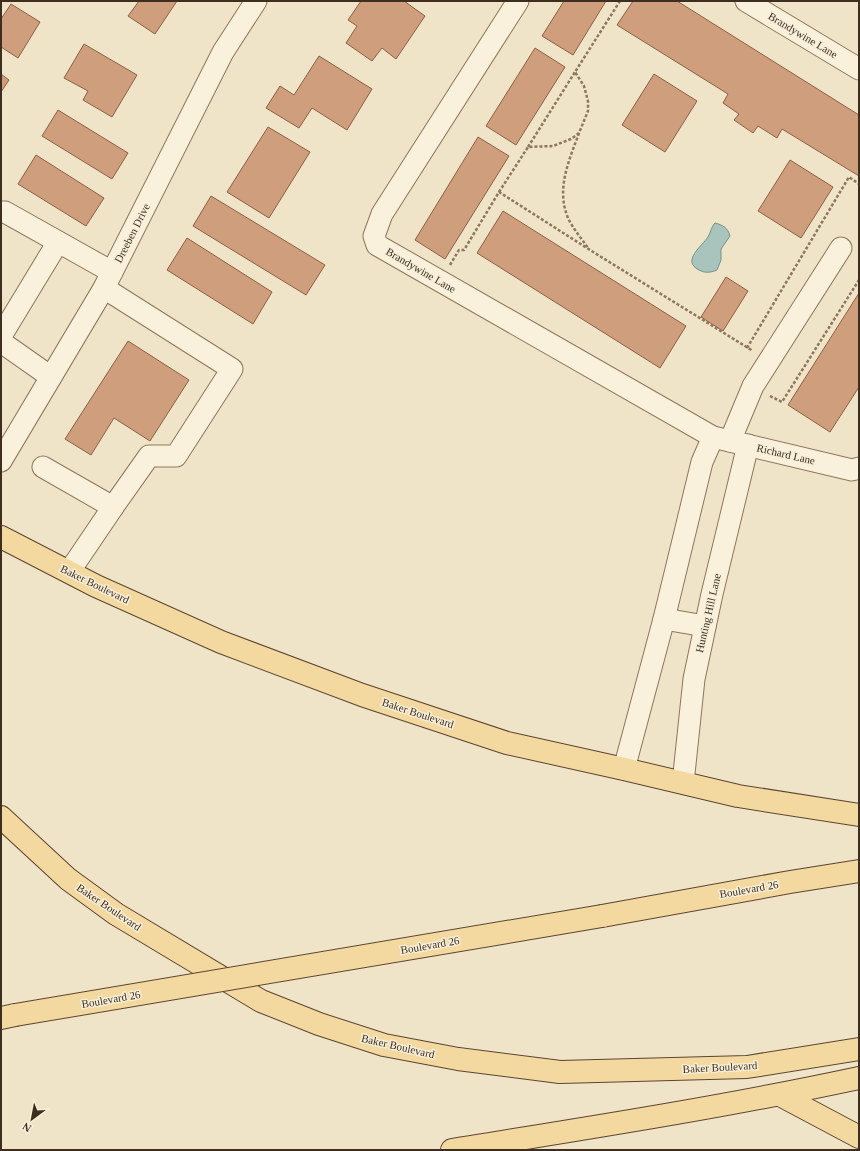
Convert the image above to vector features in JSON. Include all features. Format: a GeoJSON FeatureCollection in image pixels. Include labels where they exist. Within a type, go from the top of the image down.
{"type":"FeatureCollection","features":[{"type":"Feature","properties":{"kind":"main road","name":"Baker Boulevard"},"geometry":{"type":"LineString","coordinates":[[1,536],[96,586],[221,642],[362,695],[507,743],[738,796],[859,815]]}},
{"type":"Feature","properties":{"kind":"main road","name":"Baker Boulevard"},"geometry":{"type":"LineString","coordinates":[[1,818],[68,879],[116,914],[261,1001],[320,1024],[384,1045],[458,1059],[560,1072],[747,1067],[859,1049]]}},
{"type":"Feature","properties":{"kind":"main road","name":"Boulevard 26"},"geometry":{"type":"LineString","coordinates":[[8,1017],[859,871]]}},
{"type":"Feature","properties":{"kind":"main road"},"geometry":{"type":"LineString","coordinates":[[452,1150],[780,1095],[859,1078]]}},
{"type":"Feature","properties":{"kind":"main road"},"geometry":{"type":"LineString","coordinates":[[780,1095],[859,1137]]}},
{"type":"Feature","properties":{"kind":"street","name":"Dreeben Drive"},"geometry":{"type":"LineString","coordinates":[[1,462],[108,280],[223,52],[256,1]]}},
{"type":"Feature","properties":{"kind":"street","name":"Brandywine Lane"},"geometry":{"type":"LineString","coordinates":[[518,1],[382,214],[374,236],[377,244],[441,281],[731,441]]}},
{"type":"Feature","properties":{"kind":"street","name":"Brandywine Lane"},"geometry":{"type":"LineString","coordinates":[[746,1],[859,69]]}},
{"type":"Feature","properties":{"kind":"street"},"geometry":{"type":"LineString","coordinates":[[1,212],[5,212],[58,242],[108,280],[232,369],[176,456],[149,456],[69,572]]}},
{"type":"Feature","properties":{"kind":"street"},"geometry":{"type":"LineString","coordinates":[[1,336],[58,242]]}},
{"type":"Feature","properties":{"kind":"street"},"geometry":{"type":"LineString","coordinates":[[624,769],[664,619],[702,462],[731,441],[753,386],[841,248]]}},
{"type":"Feature","properties":{"kind":"street"},"geometry":{"type":"LineString","coordinates":[[1,342],[51,377]]}},
{"type":"Feature","properties":{"kind":"street","name":"Richard Lane"},"geometry":{"type":"LineString","coordinates":[[731,441],[852,470],[859,468]]}},
{"type":"Feature","properties":{"kind":"street","name":"Hunting Hill Lane"},"geometry":{"type":"LineString","coordinates":[[684,783],[694,679],[705,626],[731,441]]}},
{"type":"Feature","properties":{"kind":"street"},"geometry":{"type":"LineString","coordinates":[[43,467],[113,507]]}},
{"type":"Feature","properties":{"kind":"street"},"geometry":{"type":"LineString","coordinates":[[664,619],[705,626]]}},
{"type":"Feature","properties":{"kind":"path"},"geometry":{"type":"LineString","coordinates":[[441,281],[458,250],[464,250],[620,1]]}},
{"type":"Feature","properties":{"kind":"path"},"geometry":{"type":"LineString","coordinates":[[575,72],[584,86],[588,100],[588,111],[569,159],[563,182],[563,203],[569,220],[590,250]]}},
{"type":"Feature","properties":{"kind":"path"},"geometry":{"type":"LineString","coordinates":[[528,148],[553,146],[571,139],[579,133]]}},
{"type":"Feature","properties":{"kind":"path"},"geometry":{"type":"LineString","coordinates":[[747,348],[849,177],[859,184]]}},
{"type":"Feature","properties":{"kind":"path"},"geometry":{"type":"LineString","coordinates":[[499,192],[769,361]]}},
{"type":"Feature","properties":{"kind":"path"},"geometry":{"type":"LineString","coordinates":[[753,386],[782,402],[859,280]]}},
{"type":"Feature","properties":{"kind":"water"},"geometry":{"type":"Polygon","coordinates":[[[715,223],[725,227],[730,236],[721,249],[721,260],[717,270],[703,272],[694,266],[692,258],[708,237],[715,223]]]}},
{"type":"Feature","properties":{"kind":"building"},"geometry":{"type":"Polygon","coordinates":[[[139,1],[177,1],[155,34],[128,16],[139,1]]]}},
{"type":"Feature","properties":{"kind":"building"},"geometry":{"type":"Polygon","coordinates":[[[361,1],[404,1],[425,16],[396,59],[382,48],[372,61],[346,43],[357,26],[348,20],[361,1]]]}},
{"type":"Feature","properties":{"kind":"building"},"geometry":{"type":"Polygon","coordinates":[[[564,1],[606,1],[573,55],[542,36],[564,1]]]}},
{"type":"Feature","properties":{"kind":"building"},"geometry":{"type":"Polygon","coordinates":[[[633,1],[677,1],[859,115],[859,176],[782,129],[777,138],[758,126],[753,133],[734,120],[739,114],[723,103],[728,94],[617,25],[633,1]]]}},
{"type":"Feature","properties":{"kind":"building"},"geometry":{"type":"Polygon","coordinates":[[[11,4],[40,22],[18,58],[1,47],[1,19],[11,4]]]}},
{"type":"Feature","properties":{"kind":"building"},"geometry":{"type":"Polygon","coordinates":[[[84,44],[137,75],[112,117],[83,100],[88,91],[64,78],[84,44]]]}},
{"type":"Feature","properties":{"kind":"building"},"geometry":{"type":"Polygon","coordinates":[[[535,48],[565,67],[516,145],[486,126],[535,48]]]}},
{"type":"Feature","properties":{"kind":"building"},"geometry":{"type":"Polygon","coordinates":[[[319,56],[372,89],[347,130],[312,108],[299,128],[266,108],[280,86],[294,95],[319,56]]]}},
{"type":"Feature","properties":{"kind":"building"},"geometry":{"type":"Polygon","coordinates":[[[1,74],[9,80],[1,92],[1,74]]]}},
{"type":"Feature","properties":{"kind":"building"},"geometry":{"type":"Polygon","coordinates":[[[654,74],[697,101],[665,152],[622,125],[654,74]]]}},
{"type":"Feature","properties":{"kind":"building"},"geometry":{"type":"Polygon","coordinates":[[[58,110],[128,153],[112,179],[42,136],[58,110]]]}},
{"type":"Feature","properties":{"kind":"building"},"geometry":{"type":"Polygon","coordinates":[[[268,127],[310,152],[269,218],[227,192],[268,127]]]}},
{"type":"Feature","properties":{"kind":"building"},"geometry":{"type":"Polygon","coordinates":[[[478,137],[509,156],[445,259],[415,240],[478,137]]]}},
{"type":"Feature","properties":{"kind":"building"},"geometry":{"type":"Polygon","coordinates":[[[36,155],[104,198],[86,226],[18,184],[36,155]]]}},
{"type":"Feature","properties":{"kind":"building"},"geometry":{"type":"Polygon","coordinates":[[[790,160],[833,187],[801,238],[758,211],[790,160]]]}},
{"type":"Feature","properties":{"kind":"building"},"geometry":{"type":"Polygon","coordinates":[[[211,196],[325,265],[306,295],[193,226],[211,196]]]}},
{"type":"Feature","properties":{"kind":"building"},"geometry":{"type":"Polygon","coordinates":[[[503,211],[686,326],[660,368],[477,253],[503,211]]]}},
{"type":"Feature","properties":{"kind":"building"},"geometry":{"type":"Polygon","coordinates":[[[187,238],[272,292],[253,324],[167,270],[187,238]]]}},
{"type":"Feature","properties":{"kind":"building"},"geometry":{"type":"Polygon","coordinates":[[[726,277],[748,291],[723,331],[701,317],[726,277]]]}},
{"type":"Feature","properties":{"kind":"building"},"geometry":{"type":"Polygon","coordinates":[[[859,293],[859,387],[830,432],[788,405],[859,293]]]}},
{"type":"Feature","properties":{"kind":"building"},"geometry":{"type":"Polygon","coordinates":[[[128,341],[189,380],[150,441],[114,418],[91,455],[65,439],[128,341]]]}}]}
